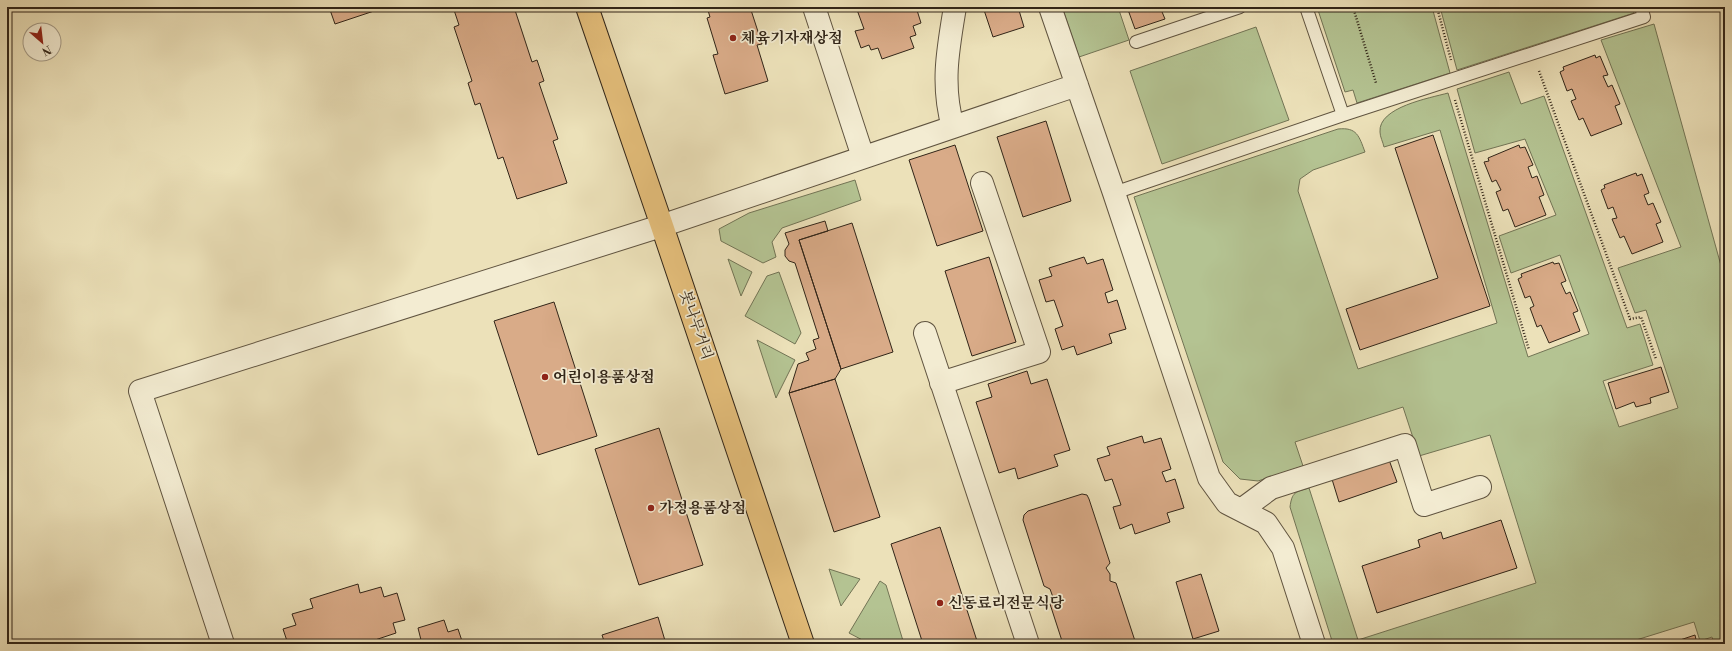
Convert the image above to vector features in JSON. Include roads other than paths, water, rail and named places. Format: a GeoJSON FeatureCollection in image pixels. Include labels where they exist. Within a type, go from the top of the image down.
{"type":"FeatureCollection","features":[{"type":"Feature","properties":{"kind":"main road","name":"봇나무거리"},"geometry":{"type":"LineString","coordinates":[[587,7],[661,226],[684,289],[803,644]]}},
{"type":"Feature","properties":{"kind":"street"},"geometry":{"type":"LineString","coordinates":[[814,7],[863,158]]}},
{"type":"Feature","properties":{"kind":"street"},"geometry":{"type":"LineString","coordinates":[[953,127],[948,111],[945,88],[946,62],[955,7]]}},
{"type":"Feature","properties":{"kind":"street"},"geometry":{"type":"LineString","coordinates":[[1050,7],[1209,478],[1227,503],[1266,522],[1283,548],[1314,644]]}},
{"type":"Feature","properties":{"kind":"street"},"geometry":{"type":"LineString","coordinates":[[223,644],[140,391],[661,226],[1077,85]]}},
{"type":"Feature","properties":{"kind":"street"},"geometry":{"type":"LineString","coordinates":[[941,383],[1039,352],[982,183]]}},
{"type":"Feature","properties":{"kind":"street"},"geometry":{"type":"LineString","coordinates":[[925,333],[1028,644]]}},
{"type":"Feature","properties":{"kind":"street"},"geometry":{"type":"LineString","coordinates":[[1241,510],[1270,488],[1405,445],[1424,505],[1480,486]]}},
{"type":"Feature","properties":{"kind":"lane"},"geometry":{"type":"LineString","coordinates":[[1136,42],[1240,7]]}},
{"type":"Feature","properties":{"kind":"lane"},"geometry":{"type":"LineString","coordinates":[[1306,7],[1343,115]]}},
{"type":"Feature","properties":{"kind":"lane"},"geometry":{"type":"LineString","coordinates":[[1114,193],[1343,115],[1644,17],[1641,7]]}},
{"type":"Feature","properties":{"kind":"place","name":"체육기자재상점"},"geometry":{"type":"Point","coordinates":[733,38]}},
{"type":"Feature","properties":{"kind":"place","name":"어린이용품상점"},"geometry":{"type":"Point","coordinates":[545,377]}},
{"type":"Feature","properties":{"kind":"place","name":"가정용품상점"},"geometry":{"type":"Point","coordinates":[651,508]}},
{"type":"Feature","properties":{"kind":"place","name":"신동료리전문식당"},"geometry":{"type":"Point","coordinates":[940,603]}}]}
